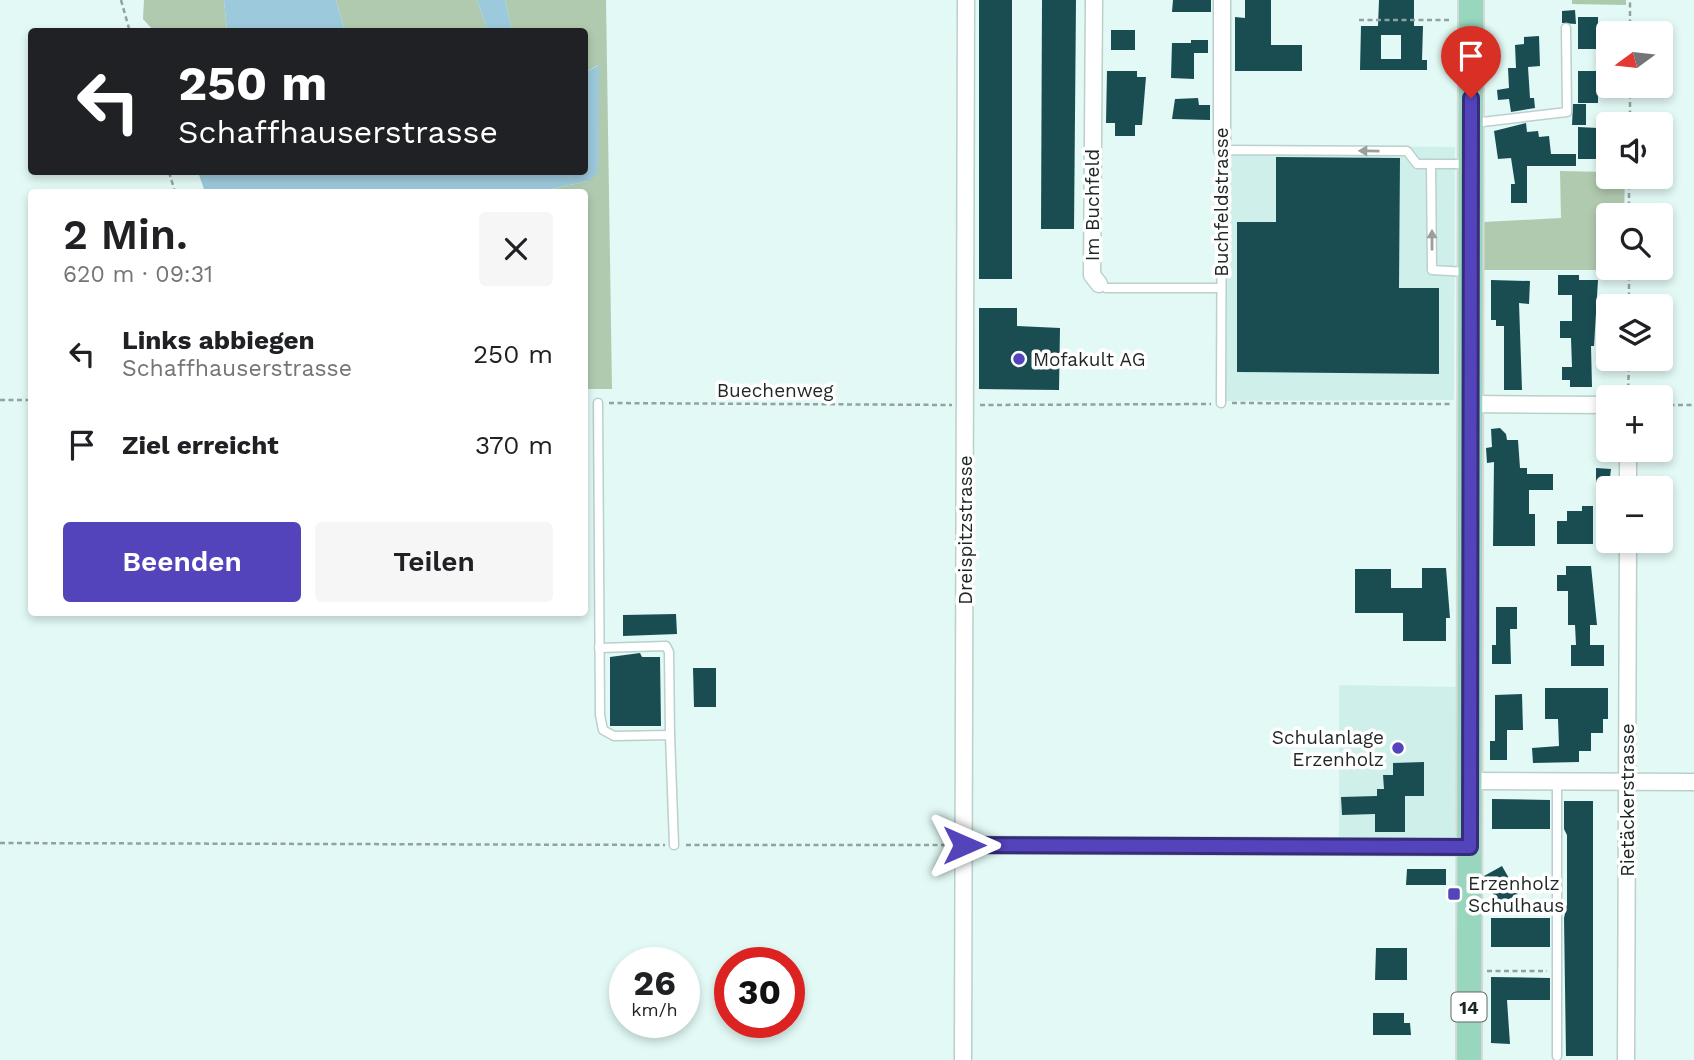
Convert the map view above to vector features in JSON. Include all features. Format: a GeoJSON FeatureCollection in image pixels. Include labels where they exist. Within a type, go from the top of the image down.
{"type":"FeatureCollection","features":[{"type":"Feature","properties":{"kind":"main road","name":"14"},"geometry":{"type":"LineString","coordinates":[[1469,1060],[1471,0]]}},
{"type":"Feature","properties":{"kind":"street","name":"Dreispitzstrasse"},"geometry":{"type":"LineString","coordinates":[[963,1060],[966,0]]}},
{"type":"Feature","properties":{"kind":"street","name":"Im Buchfeld"},"geometry":{"type":"LineString","coordinates":[[1094,0],[1092,275],[1099,284]]}},
{"type":"Feature","properties":{"kind":"street","name":"Buchfeldstrasse"},"geometry":{"type":"LineString","coordinates":[[1222,0],[1222,150]]}},
{"type":"Feature","properties":{"kind":"street"},"geometry":{"type":"LineString","coordinates":[[1470,404],[1596,405]]}},
{"type":"Feature","properties":{"kind":"street","name":"Rietäckerstrasse"},"geometry":{"type":"LineString","coordinates":[[1626,1060],[1628,553]]}},
{"type":"Feature","properties":{"kind":"street"},"geometry":{"type":"LineString","coordinates":[[1470,781],[1694,782]]}},
{"type":"Feature","properties":{"kind":"street"},"geometry":{"type":"LineString","coordinates":[[964,845],[1470,847]]}},
{"type":"Feature","properties":{"kind":"lane"},"geometry":{"type":"LineString","coordinates":[[1471,124],[1567,112],[1566,28]]}},
{"type":"Feature","properties":{"kind":"lane"},"geometry":{"type":"LineString","coordinates":[[1222,150],[1407,151],[1417,164],[1471,164]]}},
{"type":"Feature","properties":{"kind":"lane","name":"Buchfeldstrasse"},"geometry":{"type":"LineString","coordinates":[[1221,404],[1222,150]]}},
{"type":"Feature","properties":{"kind":"lane"},"geometry":{"type":"LineString","coordinates":[[1431,164],[1432,270],[1470,272]]}},
{"type":"Feature","properties":{"kind":"lane","name":"Im Buchfeld"},"geometry":{"type":"LineString","coordinates":[[1099,284],[1106,288],[1221,288]]}},
{"type":"Feature","properties":{"kind":"lane"},"geometry":{"type":"LineString","coordinates":[[598,403],[599,648],[603,730],[614,736],[670,735]]}},
{"type":"Feature","properties":{"kind":"lane"},"geometry":{"type":"LineString","coordinates":[[599,648],[666,646],[669,652],[674,845]]}},
{"type":"Feature","properties":{"kind":"lane"},"geometry":{"type":"LineString","coordinates":[[1557,782],[1557,1056]]}},
{"type":"Feature","properties":{"kind":"path"},"geometry":{"type":"LineString","coordinates":[[121,0],[129,28]]}},
{"type":"Feature","properties":{"kind":"path"},"geometry":{"type":"LineString","coordinates":[[1630,0],[1630,21]]}},
{"type":"Feature","properties":{"kind":"path"},"geometry":{"type":"LineString","coordinates":[[1359,20],[1449,20]]}},
{"type":"Feature","properties":{"kind":"path"},"geometry":{"type":"LineString","coordinates":[[0,400],[28,400]]}},
{"type":"Feature","properties":{"kind":"path","name":"Buechenweg"},"geometry":{"type":"LineString","coordinates":[[598,403],[965,405]]}},
{"type":"Feature","properties":{"kind":"path"},"geometry":{"type":"LineString","coordinates":[[1673,405],[1694,405]]}},
{"type":"Feature","properties":{"kind":"path"},"geometry":{"type":"LineString","coordinates":[[0,843],[964,845]]}},
{"type":"Feature","properties":{"kind":"path"},"geometry":{"type":"LineString","coordinates":[[1479,912],[1557,912]]}},
{"type":"Feature","properties":{"kind":"path"},"geometry":{"type":"LineString","coordinates":[[1479,971],[1557,971]]}},
{"type":"Feature","properties":{"kind":"shaded area"},"geometry":{"type":"Polygon","coordinates":[[[144,0],[224,0],[227,28],[151,28],[143,19],[144,0]]]}},
{"type":"Feature","properties":{"kind":"shaded area"},"geometry":{"type":"Polygon","coordinates":[[[336,0],[477,0],[487,28],[344,28],[336,0]]]}},
{"type":"Feature","properties":{"kind":"shaded area"},"geometry":{"type":"Polygon","coordinates":[[[505,0],[606,0],[612,389],[588,389],[588,189],[551,189],[588,181],[598,65],[588,71],[588,28],[511,28],[505,0]]]}},
{"type":"Feature","properties":{"kind":"shaded area"},"geometry":{"type":"Polygon","coordinates":[[[1224,145],[1455,147],[1454,400],[1224,401],[1224,145]]]}},
{"type":"Feature","properties":{"kind":"shaded area"},"geometry":{"type":"Polygon","coordinates":[[[1560,171],[1596,172],[1596,189],[1625,189],[1624,203],[1596,203],[1596,270],[1483,270],[1483,222],[1561,218],[1560,171]]]}},
{"type":"Feature","properties":{"kind":"shaded area","name":"Schulanlage Erzenholz"},"geometry":{"type":"Polygon","coordinates":[[[1339,685],[1461,687],[1455,847],[1339,847],[1339,685]]]}},
{"type":"Feature","properties":{"kind":"green space"},"geometry":{"type":"Polygon","coordinates":[[[1572,0],[1626,0],[1626,5],[1572,4],[1572,0]]]}},
{"type":"Feature","properties":{"kind":"water"},"geometry":{"type":"Polygon","coordinates":[[[224,0],[336,0],[344,28],[227,28],[224,0]]]}},
{"type":"Feature","properties":{"kind":"water"},"geometry":{"type":"Polygon","coordinates":[[[477,0],[505,0],[511,28],[487,28],[477,0]]]}},
{"type":"Feature","properties":{"kind":"water"},"geometry":{"type":"Polygon","coordinates":[[[599,65],[598,173],[588,181],[551,189],[204,189],[199,175],[588,175],[588,71],[599,65]]]}},
{"type":"Feature","properties":{"kind":"building"},"geometry":{"type":"Polygon","coordinates":[[[979,0],[1012,0],[1012,279],[979,279],[979,0]]]}},
{"type":"Feature","properties":{"kind":"building"},"geometry":{"type":"Polygon","coordinates":[[[1042,0],[1076,0],[1074,229],[1041,229],[1042,0]]]}},
{"type":"Feature","properties":{"kind":"building"},"geometry":{"type":"Polygon","coordinates":[[[1173,0],[1211,0],[1211,12],[1172,12],[1173,0]]]}},
{"type":"Feature","properties":{"kind":"building"},"geometry":{"type":"Polygon","coordinates":[[[1245,0],[1271,0],[1271,45],[1302,45],[1302,71],[1235,71],[1235,17],[1245,18],[1245,0]]]}},
{"type":"Feature","properties":{"kind":"building"},"geometry":{"type":"Polygon","coordinates":[[[1379,0],[1414,0],[1414,26],[1423,26],[1422,60],[1427,60],[1427,70],[1360,70],[1361,26],[1378,26],[1379,0]],[[1381,35],[1381,59],[1401,59],[1401,35],[1381,35]]]}},
{"type":"Feature","properties":{"kind":"building"},"geometry":{"type":"Polygon","coordinates":[[[1575,10],[1576,24],[1562,23],[1562,11],[1575,10]]]}},
{"type":"Feature","properties":{"kind":"building"},"geometry":{"type":"Polygon","coordinates":[[[1578,17],[1598,17],[1596,49],[1578,49],[1578,17]]]}},
{"type":"Feature","properties":{"kind":"building"},"geometry":{"type":"Polygon","coordinates":[[[1111,30],[1135,30],[1135,50],[1111,50],[1111,30]]]}},
{"type":"Feature","properties":{"kind":"building"},"geometry":{"type":"Polygon","coordinates":[[[1539,36],[1540,66],[1528,67],[1530,98],[1534,98],[1535,108],[1511,112],[1509,99],[1498,100],[1497,90],[1509,88],[1508,68],[1516,68],[1515,45],[1524,44],[1524,37],[1539,36]]]}},
{"type":"Feature","properties":{"kind":"building"},"geometry":{"type":"Polygon","coordinates":[[[1191,40],[1208,40],[1208,53],[1194,53],[1194,79],[1171,78],[1172,43],[1191,43],[1191,40]]]}},
{"type":"Feature","properties":{"kind":"building"},"geometry":{"type":"Polygon","coordinates":[[[1107,71],[1137,71],[1137,77],[1146,77],[1142,125],[1135,125],[1135,136],[1115,136],[1115,123],[1106,123],[1107,71]]]}},
{"type":"Feature","properties":{"kind":"building"},"geometry":{"type":"Polygon","coordinates":[[[1578,71],[1596,71],[1598,103],[1578,103],[1578,71]]]}},
{"type":"Feature","properties":{"kind":"building"},"geometry":{"type":"Polygon","coordinates":[[[1198,98],[1199,105],[1210,105],[1210,120],[1172,119],[1175,99],[1198,98]]]}},
{"type":"Feature","properties":{"kind":"building"},"geometry":{"type":"Polygon","coordinates":[[[1573,104],[1586,104],[1586,125],[1572,125],[1573,104]]]}},
{"type":"Feature","properties":{"kind":"building"},"geometry":{"type":"Polygon","coordinates":[[[1526,123],[1527,132],[1538,131],[1539,137],[1549,136],[1551,154],[1576,154],[1576,166],[1527,166],[1527,203],[1511,203],[1511,184],[1515,184],[1511,158],[1498,159],[1494,131],[1526,123]]]}},
{"type":"Feature","properties":{"kind":"building"},"geometry":{"type":"Polygon","coordinates":[[[1578,127],[1596,128],[1596,159],[1578,159],[1578,127]]]}},
{"type":"Feature","properties":{"kind":"building"},"geometry":{"type":"Polygon","coordinates":[[[1276,157],[1400,158],[1399,288],[1439,288],[1439,374],[1237,372],[1237,222],[1276,222],[1276,157]]]}},
{"type":"Feature","properties":{"kind":"building"},"geometry":{"type":"Polygon","coordinates":[[[1558,275],[1579,275],[1579,280],[1598,280],[1594,346],[1591,346],[1592,387],[1570,387],[1570,380],[1562,380],[1562,367],[1572,367],[1571,338],[1560,338],[1560,321],[1572,321],[1572,295],[1558,295],[1558,275]]]}},
{"type":"Feature","properties":{"kind":"building"},"geometry":{"type":"Polygon","coordinates":[[[1491,280],[1530,281],[1529,304],[1519,303],[1522,390],[1504,390],[1504,326],[1496,326],[1496,320],[1491,320],[1491,280]]]}},
{"type":"Feature","properties":{"kind":"building","name":"Mofakult AG"},"geometry":{"type":"Polygon","coordinates":[[[979,308],[1017,308],[1017,326],[1060,328],[1059,390],[979,389],[979,308]]]}},
{"type":"Feature","properties":{"kind":"building"},"geometry":{"type":"Polygon","coordinates":[[[1500,428],[1506,434],[1507,440],[1518,440],[1520,468],[1527,468],[1527,474],[1553,474],[1553,490],[1529,490],[1529,514],[1535,514],[1535,546],[1493,546],[1494,462],[1487,463],[1486,448],[1492,447],[1491,429],[1500,428]]]}},
{"type":"Feature","properties":{"kind":"building"},"geometry":{"type":"Polygon","coordinates":[[[1596,468],[1611,469],[1610,476],[1596,476],[1596,468]]]}},
{"type":"Feature","properties":{"kind":"building"},"geometry":{"type":"Polygon","coordinates":[[[1582,506],[1593,506],[1593,544],[1557,544],[1557,521],[1567,521],[1567,511],[1582,511],[1582,506]]]}},
{"type":"Feature","properties":{"kind":"building"},"geometry":{"type":"Polygon","coordinates":[[[1566,566],[1591,566],[1597,625],[1590,625],[1590,645],[1604,645],[1604,666],[1571,666],[1571,645],[1576,645],[1575,625],[1568,625],[1568,591],[1557,591],[1557,575],[1566,575],[1566,566]]]}},
{"type":"Feature","properties":{"kind":"building"},"geometry":{"type":"Polygon","coordinates":[[[1422,568],[1446,568],[1450,618],[1446,618],[1446,641],[1403,641],[1403,613],[1355,613],[1355,569],[1391,569],[1391,588],[1422,588],[1422,568]]]}},
{"type":"Feature","properties":{"kind":"building"},"geometry":{"type":"Polygon","coordinates":[[[1496,607],[1517,607],[1517,629],[1510,629],[1511,664],[1492,664],[1492,645],[1496,645],[1496,607]]]}},
{"type":"Feature","properties":{"kind":"building"},"geometry":{"type":"Polygon","coordinates":[[[676,614],[677,634],[623,636],[623,615],[676,614]]]}},
{"type":"Feature","properties":{"kind":"building"},"geometry":{"type":"Polygon","coordinates":[[[640,653],[642,657],[660,657],[661,726],[610,726],[610,657],[640,653]]]}},
{"type":"Feature","properties":{"kind":"building"},"geometry":{"type":"Polygon","coordinates":[[[693,668],[716,668],[716,707],[694,707],[693,668]]]}},
{"type":"Feature","properties":{"kind":"building"},"geometry":{"type":"Polygon","coordinates":[[[1545,688],[1608,688],[1608,719],[1603,719],[1603,733],[1591,733],[1591,751],[1579,751],[1579,762],[1533,763],[1532,748],[1559,746],[1558,719],[1545,719],[1545,688]]]}},
{"type":"Feature","properties":{"kind":"building"},"geometry":{"type":"Polygon","coordinates":[[[1522,694],[1523,730],[1507,730],[1507,760],[1490,760],[1490,741],[1495,741],[1495,695],[1522,694]]]}},
{"type":"Feature","properties":{"kind":"building"},"geometry":{"type":"Polygon","coordinates":[[[1424,762],[1424,796],[1405,796],[1405,832],[1375,832],[1375,814],[1342,815],[1341,797],[1377,796],[1377,789],[1384,789],[1383,775],[1393,775],[1393,763],[1424,762]]]}},
{"type":"Feature","properties":{"kind":"building"},"geometry":{"type":"Polygon","coordinates":[[[1492,799],[1550,800],[1550,829],[1492,829],[1492,799]]]}},
{"type":"Feature","properties":{"kind":"building"},"geometry":{"type":"Polygon","coordinates":[[[1564,801],[1593,801],[1593,1056],[1566,1056],[1564,918],[1567,904],[1567,835],[1564,829],[1564,801]]]}},
{"type":"Feature","properties":{"kind":"building"},"geometry":{"type":"Polygon","coordinates":[[[1502,866],[1518,894],[1499,905],[1484,876],[1502,866]]]}},
{"type":"Feature","properties":{"kind":"building"},"geometry":{"type":"Polygon","coordinates":[[[1407,869],[1446,869],[1446,885],[1406,885],[1407,869]]]}},
{"type":"Feature","properties":{"kind":"building"},"geometry":{"type":"Polygon","coordinates":[[[1491,918],[1550,918],[1550,947],[1491,947],[1491,918]]]}},
{"type":"Feature","properties":{"kind":"building"},"geometry":{"type":"Polygon","coordinates":[[[1376,948],[1407,948],[1407,980],[1375,980],[1376,948]]]}},
{"type":"Feature","properties":{"kind":"building"},"geometry":{"type":"Polygon","coordinates":[[[1491,977],[1550,978],[1550,1000],[1507,1000],[1510,1044],[1491,1043],[1491,977]]]}},
{"type":"Feature","properties":{"kind":"building"},"geometry":{"type":"Polygon","coordinates":[[[1373,1013],[1404,1013],[1404,1023],[1410,1023],[1411,1035],[1373,1035],[1373,1013]]]}},
{"type":"Feature","properties":{"kind":"place","name":"Mofakult AG"},"geometry":{"type":"Point","coordinates":[1019,359]}},
{"type":"Feature","properties":{"kind":"place","name":"Schulanlage Erzenholz"},"geometry":{"type":"Point","coordinates":[1398,748]}},
{"type":"Feature","properties":{"kind":"place","name":"Erzenholz Schulhaus"},"geometry":{"type":"Point","coordinates":[1454,894]}},
{"type":"Feature","properties":{"kind":"route"},"geometry":{"type":"LineString","coordinates":[[964,845],[1470,847],[1471,98]]}}]}
